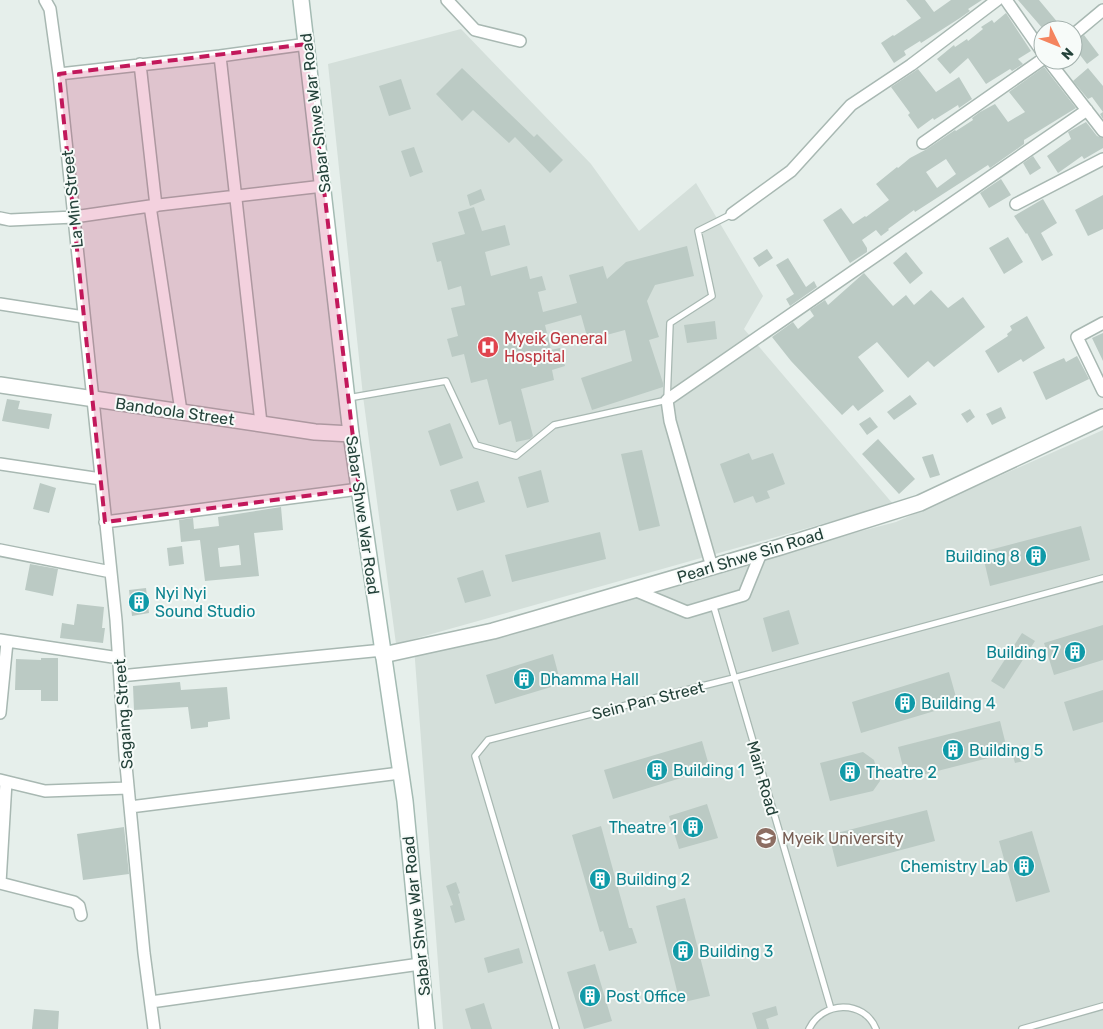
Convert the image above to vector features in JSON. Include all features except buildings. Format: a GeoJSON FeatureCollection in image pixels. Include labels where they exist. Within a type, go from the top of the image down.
{"type":"FeatureCollection","features":[{"type":"Feature","properties":{"kind":"street","name":"La Min Street"},"geometry":{"type":"LineString","coordinates":[[45,0],[50,9],[59,74],[92,400]]}},
{"type":"Feature","properties":{"kind":"street","name":"Sabar Shwe War Road"},"geometry":{"type":"LineString","coordinates":[[301,0],[351,434],[400,773],[426,1029]]}},
{"type":"Feature","properties":{"kind":"street"},"geometry":{"type":"LineString","coordinates":[[447,0],[475,30],[520,41]]}},
{"type":"Feature","properties":{"kind":"street"},"geometry":{"type":"LineString","coordinates":[[732,214],[791,171],[851,105],[911,64],[997,0]]}},
{"type":"Feature","properties":{"kind":"street"},"geometry":{"type":"LineString","coordinates":[[1006,0],[1033,39]]}},
{"type":"Feature","properties":{"kind":"street"},"geometry":{"type":"LineString","coordinates":[[1083,27],[1103,10]]}},
{"type":"Feature","properties":{"kind":"street"},"geometry":{"type":"LineString","coordinates":[[59,74],[307,44]]}},
{"type":"Feature","properties":{"kind":"street"},"geometry":{"type":"LineString","coordinates":[[220,56],[261,423]]}},
{"type":"Feature","properties":{"kind":"street"},"geometry":{"type":"LineString","coordinates":[[140,64],[153,206],[181,412]]}},
{"type":"Feature","properties":{"kind":"street"},"geometry":{"type":"LineString","coordinates":[[923,143],[1033,67]]}},
{"type":"Feature","properties":{"kind":"street"},"geometry":{"type":"LineString","coordinates":[[1056,70],[1103,131]]}},
{"type":"Feature","properties":{"kind":"street"},"geometry":{"type":"LineString","coordinates":[[712,567],[670,421],[667,400],[1087,110]]}},
{"type":"Feature","properties":{"kind":"street"},"geometry":{"type":"LineString","coordinates":[[1016,204],[1103,158]]}},
{"type":"Feature","properties":{"kind":"street"},"geometry":{"type":"LineString","coordinates":[[0,218],[10,220],[74,217],[323,186]]}},
{"type":"Feature","properties":{"kind":"street"},"geometry":{"type":"LineString","coordinates":[[0,304],[84,317]]}},
{"type":"Feature","properties":{"kind":"street"},"geometry":{"type":"LineString","coordinates":[[1103,323],[1077,337],[1103,391]]}},
{"type":"Feature","properties":{"kind":"street","name":"Bandoola Street"},"geometry":{"type":"LineString","coordinates":[[0,384],[92,400],[315,432],[351,434]]}},
{"type":"Feature","properties":{"kind":"street","name":"Sagaing Street"},"geometry":{"type":"LineString","coordinates":[[92,400],[119,658],[128,788],[154,1029]]}},
{"type":"Feature","properties":{"kind":"street","name":"Pearl Shwe Sin Road"},"geometry":{"type":"LineString","coordinates":[[383,653],[494,630],[761,553],[920,503],[1103,416]]}},
{"type":"Feature","properties":{"kind":"street"},"geometry":{"type":"LineString","coordinates":[[0,464],[101,479]]}},
{"type":"Feature","properties":{"kind":"street"},"geometry":{"type":"LineString","coordinates":[[105,522],[359,489]]}},
{"type":"Feature","properties":{"kind":"street"},"geometry":{"type":"LineString","coordinates":[[0,550],[111,572]]}},
{"type":"Feature","properties":{"kind":"street"},"geometry":{"type":"LineString","coordinates":[[634,590],[688,612],[744,595],[761,553]]}},
{"type":"Feature","properties":{"kind":"street"},"geometry":{"type":"LineString","coordinates":[[0,713],[3,641],[119,658]]}},
{"type":"Feature","properties":{"kind":"street"},"geometry":{"type":"LineString","coordinates":[[120,676],[383,653]]}},
{"type":"Feature","properties":{"kind":"street"},"geometry":{"type":"LineString","coordinates":[[130,807],[400,773]]}},
{"type":"Feature","properties":{"kind":"street"},"geometry":{"type":"LineString","coordinates":[[81,915],[79,906],[74,902],[0,883],[3,781],[45,791],[128,788]]}},
{"type":"Feature","properties":{"kind":"street"},"geometry":{"type":"LineString","coordinates":[[150,1002],[420,964]]}},
{"type":"Feature","properties":{"kind":"lane"},"geometry":{"type":"LineString","coordinates":[[347,399],[446,381],[476,445],[516,456],[554,425],[667,400],[670,324],[712,296],[698,231],[732,214]]}},
{"type":"Feature","properties":{"kind":"lane","name":"Sein Pan Street"},"geometry":{"type":"LineString","coordinates":[[556,1029],[475,756],[488,740],[734,678],[1103,578]]}},
{"type":"Feature","properties":{"kind":"lane","name":"Main Road"},"geometry":{"type":"LineString","coordinates":[[713,604],[831,1009]]}},
{"type":"Feature","properties":{"kind":"lane"},"geometry":{"type":"LineString","coordinates":[[1022,1029],[1103,1006]]}},
{"type":"Feature","properties":{"kind":"lane"},"geometry":{"type":"LineString","coordinates":[[809,1029],[820,1014],[831,1009],[844,1007],[856,1009],[867,1016],[876,1029]]}},
{"type":"Feature","properties":{"kind":"highlighted area"},"geometry":{"type":"Polygon","coordinates":[[[307,44],[359,489],[105,522],[59,74],[307,44]]]}},
{"type":"Feature","properties":{"kind":"shaded area"},"geometry":{"type":"Polygon","coordinates":[[[461,29],[591,164],[639,231],[696,183],[763,296],[744,329],[893,504],[396,644],[363,396],[328,64],[461,29]]]}},
{"type":"Feature","properties":{"kind":"shaded area","name":"Myeik University"},"geometry":{"type":"Polygon","coordinates":[[[1103,430],[1103,1029],[443,1029],[414,647],[896,522],[1103,430]]]}},
{"type":"Feature","properties":{"kind":"place","name":"Myeik General Hospital"},"geometry":{"type":"Point","coordinates":[488,347]}},
{"type":"Feature","properties":{"kind":"place","name":"Building 8"},"geometry":{"type":"Point","coordinates":[1036,556]}},
{"type":"Feature","properties":{"kind":"place","name":"Nyi Nyi Sound Studio"},"geometry":{"type":"Point","coordinates":[139,602]}},
{"type":"Feature","properties":{"kind":"place","name":"Building 7"},"geometry":{"type":"Point","coordinates":[1075,652]}},
{"type":"Feature","properties":{"kind":"place","name":"Dhamma Hall"},"geometry":{"type":"Point","coordinates":[524,679]}},
{"type":"Feature","properties":{"kind":"place","name":"Building 4"},"geometry":{"type":"Point","coordinates":[905,703]}},
{"type":"Feature","properties":{"kind":"place","name":"Building 5"},"geometry":{"type":"Point","coordinates":[953,750]}},
{"type":"Feature","properties":{"kind":"place","name":"Building 1"},"geometry":{"type":"Point","coordinates":[657,770]}},
{"type":"Feature","properties":{"kind":"place","name":"Theatre 2"},"geometry":{"type":"Point","coordinates":[850,772]}},
{"type":"Feature","properties":{"kind":"place","name":"Theatre 1"},"geometry":{"type":"Point","coordinates":[693,827]}},
{"type":"Feature","properties":{"kind":"place","name":"Myeik University"},"geometry":{"type":"Point","coordinates":[766,838]}},
{"type":"Feature","properties":{"kind":"place","name":"Chemistry Lab"},"geometry":{"type":"Point","coordinates":[1024,866]}},
{"type":"Feature","properties":{"kind":"place","name":"Building 2"},"geometry":{"type":"Point","coordinates":[600,879]}},
{"type":"Feature","properties":{"kind":"place","name":"Building 3"},"geometry":{"type":"Point","coordinates":[683,951]}},
{"type":"Feature","properties":{"kind":"place","name":"Post Office"},"geometry":{"type":"Point","coordinates":[590,996]}}]}
